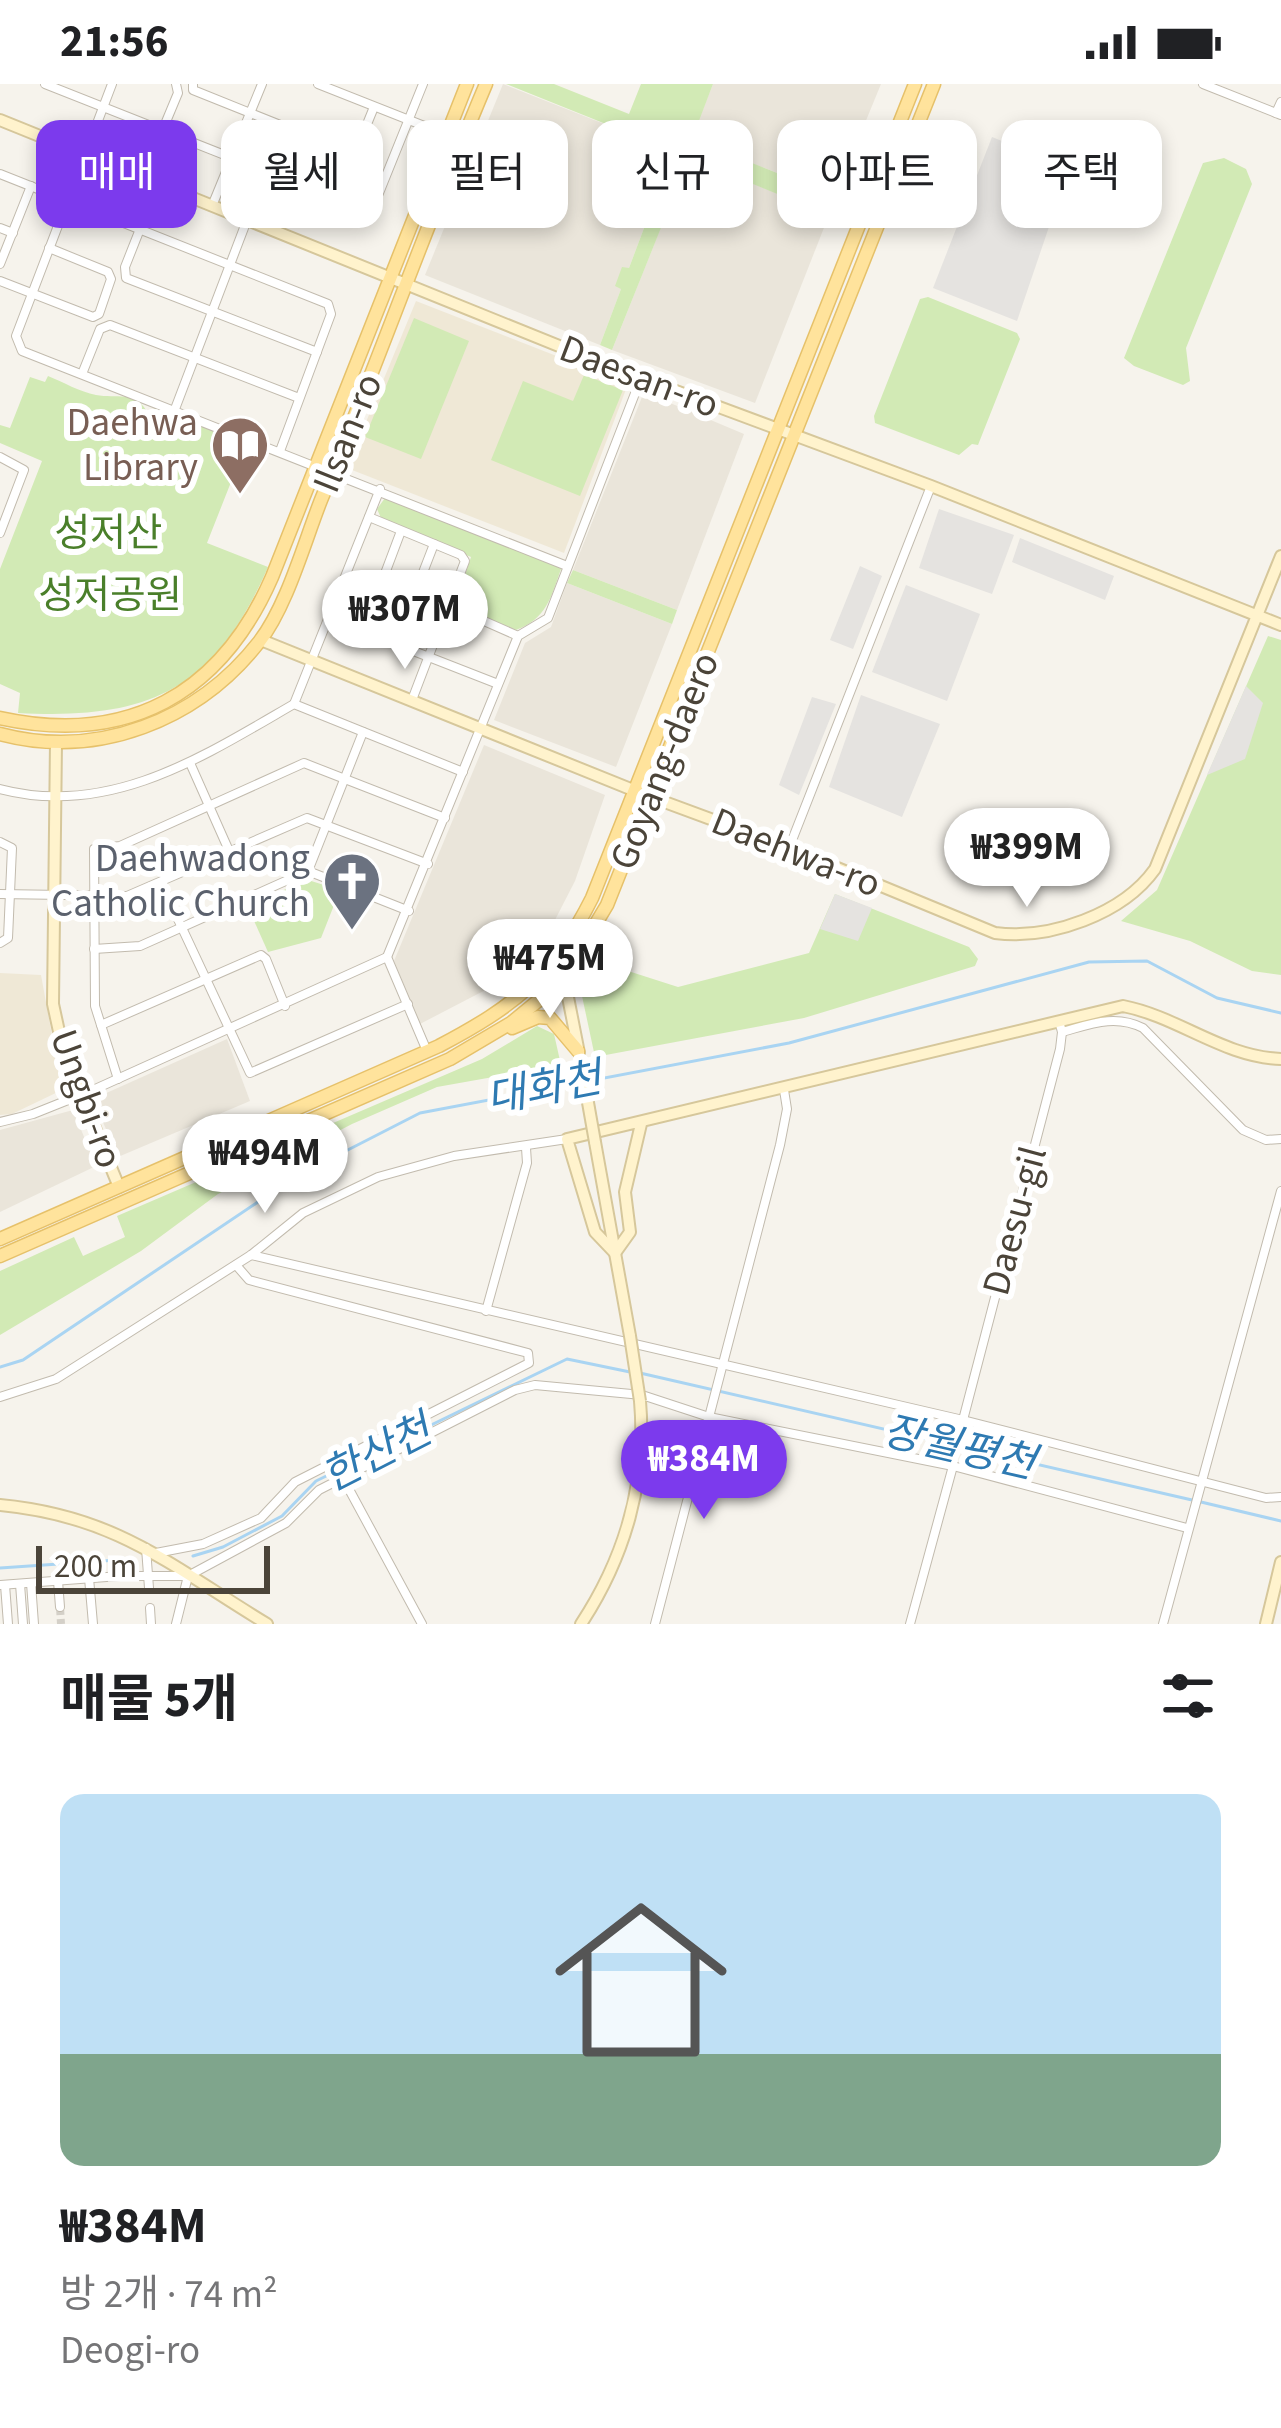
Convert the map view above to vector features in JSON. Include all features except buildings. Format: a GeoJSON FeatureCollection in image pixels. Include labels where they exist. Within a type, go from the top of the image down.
{"type":"FeatureCollection","features":[{"type":"Feature","properties":{"kind":"main road","name":"Ilsan-ro"},"geometry":{"type":"LineString","coordinates":[[453,120],[467,84]]}},
{"type":"Feature","properties":{"kind":"main road","name":"Ilsan-ro"},"geometry":{"type":"LineString","coordinates":[[0,734],[56,742],[145,729],[186,710],[230,674],[261,640],[333,471],[485,84]]}},
{"type":"Feature","properties":{"kind":"main road","name":"Goyang-daero"},"geometry":{"type":"LineString","coordinates":[[0,1239],[427,1052],[494,1017],[550,967],[592,898],[915,84]]}},
{"type":"Feature","properties":{"kind":"main road","name":"Goyang-daero"},"geometry":{"type":"LineString","coordinates":[[0,1256],[484,1041],[561,982],[608,905],[934,84]]}},
{"type":"Feature","properties":{"kind":"main road","name":"Ilsan-ro"},"geometry":{"type":"LineString","coordinates":[[0,718],[44,724],[112,718],[149,709],[199,682],[244,634],[411,228]]}},
{"type":"Feature","properties":{"kind":"main road"},"geometry":{"type":"LineString","coordinates":[[484,1041],[544,1017],[557,1023],[579,1057]]}},
{"type":"Feature","properties":{"kind":"street"},"geometry":{"type":"LineString","coordinates":[[45,84],[70,89],[138,120]]}},
{"type":"Feature","properties":{"kind":"street"},"geometry":{"type":"LineString","coordinates":[[97,120],[112,84]]}},
{"type":"Feature","properties":{"kind":"street"},"geometry":{"type":"LineString","coordinates":[[167,120],[178,93],[176,84]]}},
{"type":"Feature","properties":{"kind":"street"},"geometry":{"type":"LineString","coordinates":[[247,120],[262,84]]}},
{"type":"Feature","properties":{"kind":"street"},"geometry":{"type":"LineString","coordinates":[[318,84],[409,120],[423,84]]}},
{"type":"Feature","properties":{"kind":"street"},"geometry":{"type":"LineString","coordinates":[[1203,84],[1279,114],[1281,102]]}},
{"type":"Feature","properties":{"kind":"street"},"geometry":{"type":"LineString","coordinates":[[193,87],[268,120]]}},
{"type":"Feature","properties":{"kind":"street"},"geometry":{"type":"LineString","coordinates":[[369,120],[374,106]]}},
{"type":"Feature","properties":{"kind":"street","name":"Daesan-ro"},"geometry":{"type":"LineString","coordinates":[[0,121],[36,136]]}},
{"type":"Feature","properties":{"kind":"street"},"geometry":{"type":"LineString","coordinates":[[383,182],[407,125]]}},
{"type":"Feature","properties":{"kind":"street"},"geometry":{"type":"LineString","coordinates":[[0,174],[36,188]]}},
{"type":"Feature","properties":{"kind":"street"},"geometry":{"type":"LineString","coordinates":[[212,206],[221,184]]}},
{"type":"Feature","properties":{"kind":"street"},"geometry":{"type":"LineString","coordinates":[[0,264],[31,186]]}},
{"type":"Feature","properties":{"kind":"street","name":"Daesan-ro"},"geometry":{"type":"LineString","coordinates":[[197,200],[221,210]]}},
{"type":"Feature","properties":{"kind":"street"},"geometry":{"type":"LineString","coordinates":[[0,228],[13,233]]}},
{"type":"Feature","properties":{"kind":"street"},"geometry":{"type":"LineString","coordinates":[[57,228],[16,344],[22,351],[567,566]]}},
{"type":"Feature","properties":{"kind":"street"},"geometry":{"type":"LineString","coordinates":[[280,451],[317,352],[332,309],[138,228],[126,278],[317,352]]}},
{"type":"Feature","properties":{"kind":"street"},"geometry":{"type":"LineString","coordinates":[[176,409],[245,228]]}},
{"type":"Feature","properties":{"kind":"street","name":"Daesan-ro"},"geometry":{"type":"LineString","coordinates":[[268,228],[640,378],[931,486],[1281,625]]}},
{"type":"Feature","properties":{"kind":"street"},"geometry":{"type":"LineString","coordinates":[[0,281],[93,317],[99,314],[111,279],[108,272],[49,248]]}},
{"type":"Feature","properties":{"kind":"street"},"geometry":{"type":"LineString","coordinates":[[82,374],[100,328],[110,326],[300,398]]}},
{"type":"Feature","properties":{"kind":"street"},"geometry":{"type":"LineString","coordinates":[[0,1122],[80,1096],[388,957],[518,636],[548,618],[640,378]]}},
{"type":"Feature","properties":{"kind":"street"},"geometry":{"type":"LineString","coordinates":[[0,457],[24,470],[4,512],[0,533]]}},
{"type":"Feature","properties":{"kind":"street"},"geometry":{"type":"LineString","coordinates":[[789,848],[931,486]]}},
{"type":"Feature","properties":{"kind":"street"},"geometry":{"type":"LineString","coordinates":[[0,789],[54,795],[130,788],[190,763],[294,704],[380,489]]}},
{"type":"Feature","properties":{"kind":"street"},"geometry":{"type":"LineString","coordinates":[[369,517],[461,555],[465,561],[411,702]]}},
{"type":"Feature","properties":{"kind":"street"},"geometry":{"type":"LineString","coordinates":[[363,632],[401,531]]}},
{"type":"Feature","properties":{"kind":"street"},"geometry":{"type":"LineString","coordinates":[[395,645],[434,544]]}},
{"type":"Feature","properties":{"kind":"street","name":"Daehwa-ro"},"geometry":{"type":"LineString","coordinates":[[651,796],[995,933],[1018,936],[1087,918],[1123,903],[1155,869],[1281,556]]}},
{"type":"Feature","properties":{"kind":"street"},"geometry":{"type":"LineString","coordinates":[[450,607],[518,636]]}},
{"type":"Feature","properties":{"kind":"street"},"geometry":{"type":"LineString","coordinates":[[329,618],[498,684]]}},
{"type":"Feature","properties":{"kind":"street"},"geometry":{"type":"LineString","coordinates":[[261,640],[633,790]]}},
{"type":"Feature","properties":{"kind":"street"},"geometry":{"type":"LineString","coordinates":[[294,704],[463,772]]}},
{"type":"Feature","properties":{"kind":"street"},"geometry":{"type":"LineString","coordinates":[[94,949],[140,946],[308,871],[363,732]]}},
{"type":"Feature","properties":{"kind":"street","name":"Ungbi-ro"},"geometry":{"type":"LineString","coordinates":[[56,742],[53,1004],[63,1050],[118,1187]]}},
{"type":"Feature","properties":{"kind":"street"},"geometry":{"type":"LineString","coordinates":[[190,763],[230,853]]}},
{"type":"Feature","properties":{"kind":"street"},"geometry":{"type":"LineString","coordinates":[[118,1079],[95,1006],[94,849],[120,846],[304,763],[445,818]]}},
{"type":"Feature","properties":{"kind":"street"},"geometry":{"type":"LineString","coordinates":[[0,893],[127,896],[307,818],[428,864]]}},
{"type":"Feature","properties":{"kind":"street"},"geometry":{"type":"LineString","coordinates":[[0,842],[10,844],[12,895],[8,938],[0,943]]}},
{"type":"Feature","properties":{"kind":"street"},"geometry":{"type":"LineString","coordinates":[[308,871],[409,911]]}},
{"type":"Feature","properties":{"kind":"street"},"geometry":{"type":"LineString","coordinates":[[161,883],[250,1073],[408,1004]]}},
{"type":"Feature","properties":{"kind":"street"},"geometry":{"type":"LineString","coordinates":[[100,1025],[261,955],[285,1006]]}},
{"type":"Feature","properties":{"kind":"street"},"geometry":{"type":"LineString","coordinates":[[388,957],[427,1052]]}},
{"type":"Feature","properties":{"kind":"street"},"geometry":{"type":"LineString","coordinates":[[550,967],[567,992],[641,1398],[636,1496],[602,1592],[581,1624]]}},
{"type":"Feature","properties":{"kind":"street"},"geometry":{"type":"LineString","coordinates":[[1060,1026],[1123,1006],[1157,1013],[1225,1048],[1281,1059]]}},
{"type":"Feature","properties":{"kind":"street"},"geometry":{"type":"LineString","coordinates":[[0,1397],[56,1379],[251,1256],[303,1213],[378,1177],[454,1156],[526,1148],[641,1124],[1060,1026],[1128,1020],[1184,1067],[1243,1130],[1266,1140],[1281,1138]]}},
{"type":"Feature","properties":{"kind":"street","name":"Daesu-gil"},"geometry":{"type":"LineString","coordinates":[[963,1420],[1060,1026]]}},
{"type":"Feature","properties":{"kind":"street"},"geometry":{"type":"LineString","coordinates":[[655,1624],[780,1145],[787,1109],[784,1090]]}},
{"type":"Feature","properties":{"kind":"street"},"geometry":{"type":"LineString","coordinates":[[615,1253],[630,1232],[625,1192],[641,1124]]}},
{"type":"Feature","properties":{"kind":"street"},"geometry":{"type":"LineString","coordinates":[[567,1138],[595,1232],[615,1253]]}},
{"type":"Feature","properties":{"kind":"street"},"geometry":{"type":"LineString","coordinates":[[486,1311],[527,1162],[526,1148]]}},
{"type":"Feature","properties":{"kind":"street"},"geometry":{"type":"LineString","coordinates":[[1162,1624],[1281,1191]]}},
{"type":"Feature","properties":{"kind":"street"},"geometry":{"type":"LineString","coordinates":[[251,1256],[721,1370],[963,1420],[1199,1484],[1281,1497]]}},
{"type":"Feature","properties":{"kind":"street"},"geometry":{"type":"LineString","coordinates":[[151,1550],[203,1544],[261,1518],[295,1482],[529,1363],[528,1353],[249,1280],[236,1265]]}},
{"type":"Feature","properties":{"kind":"street"},"geometry":{"type":"LineString","coordinates":[[8,1624],[2,1585],[188,1576],[286,1523],[320,1490],[515,1390],[535,1385],[641,1398],[953,1466],[1187,1525]]}},
{"type":"Feature","properties":{"kind":"street"},"geometry":{"type":"LineString","coordinates":[[910,1624],[953,1466]]}},
{"type":"Feature","properties":{"kind":"street"},"geometry":{"type":"LineString","coordinates":[[344,1480],[422,1624]]}},
{"type":"Feature","properties":{"kind":"street"},"geometry":{"type":"LineString","coordinates":[[0,1504],[66,1515],[151,1550],[267,1624]]}},
{"type":"Feature","properties":{"kind":"street"},"geometry":{"type":"LineString","coordinates":[[149,1588],[151,1550]]}},
{"type":"Feature","properties":{"kind":"street"},"geometry":{"type":"LineString","coordinates":[[1266,1624],[1281,1562]]}},
{"type":"Feature","properties":{"kind":"street"},"geometry":{"type":"LineString","coordinates":[[176,1624],[188,1576]]}},
{"type":"Feature","properties":{"kind":"street"},"geometry":{"type":"LineString","coordinates":[[89,1578],[93,1624]]}},
{"type":"Feature","properties":{"kind":"street"},"geometry":{"type":"LineString","coordinates":[[58,1581],[60,1606]]}},
{"type":"Feature","properties":{"kind":"street"},"geometry":{"type":"LineString","coordinates":[[23,1624],[26,1583]]}},
{"type":"Feature","properties":{"kind":"street"},"geometry":{"type":"LineString","coordinates":[[26,1583],[34,1624]]}},
{"type":"Feature","properties":{"kind":"street"},"geometry":{"type":"LineString","coordinates":[[150,1608],[151,1624]]}},
{"type":"Feature","properties":{"kind":"shaded area"},"geometry":{"type":"Polygon","coordinates":[[[503,84],[594,120],[592,228],[644,228],[600,345],[425,275],[444,228],[568,228],[568,120],[488,120],[503,84]]]}},
{"type":"Feature","properties":{"kind":"shaded area"},"geometry":{"type":"Polygon","coordinates":[[[713,84],[881,84],[866,120],[777,120],[777,173],[753,164],[753,120],[699,120],[713,84]]]}},
{"type":"Feature","properties":{"kind":"shaded area"},"geometry":{"type":"Polygon","coordinates":[[[992,137],[1001,141],[1001,228],[1049,228],[1017,321],[933,288],[956,228],[977,228],[977,175],[992,137]]]}},
{"type":"Feature","properties":{"kind":"shaded area"},"geometry":{"type":"Polygon","coordinates":[[[753,184],[777,193],[777,228],[824,228],[755,403],[612,350],[661,228],[753,228],[753,184]]]}},
{"type":"Feature","properties":{"kind":"shaded area"},"geometry":{"type":"Polygon","coordinates":[[[416,301],[628,384],[564,553],[347,468],[416,301]]]}},
{"type":"Feature","properties":{"kind":"shaded area"},"geometry":{"type":"Polygon","coordinates":[[[644,392],[744,434],[677,610],[573,570],[644,392]]]}},
{"type":"Feature","properties":{"kind":"shaded area"},"geometry":{"type":"Polygon","coordinates":[[[939,509],[1014,535],[992,594],[919,568],[939,509]]]}},
{"type":"Feature","properties":{"kind":"shaded area"},"geometry":{"type":"Polygon","coordinates":[[[1020,538],[1114,576],[1105,600],[1012,562],[1020,538]]]}},
{"type":"Feature","properties":{"kind":"shaded area"},"geometry":{"type":"Polygon","coordinates":[[[860,566],[882,576],[853,649],[830,640],[860,566]]]}},
{"type":"Feature","properties":{"kind":"shaded area"},"geometry":{"type":"Polygon","coordinates":[[[567,583],[672,624],[616,767],[494,720],[525,643],[551,627],[567,583]]]}},
{"type":"Feature","properties":{"kind":"shaded area"},"geometry":{"type":"Polygon","coordinates":[[[906,585],[980,614],[947,701],[872,672],[906,585]]]}},
{"type":"Feature","properties":{"kind":"shaded area"},"geometry":{"type":"Polygon","coordinates":[[[1246,686],[1263,703],[1245,759],[1207,775],[1246,686]]]}},
{"type":"Feature","properties":{"kind":"shaded area"},"geometry":{"type":"Polygon","coordinates":[[[861,695],[940,724],[902,817],[829,787],[861,695]]]}},
{"type":"Feature","properties":{"kind":"shaded area"},"geometry":{"type":"Polygon","coordinates":[[[812,697],[836,704],[799,795],[779,785],[812,697]]]}},
{"type":"Feature","properties":{"kind":"shaded area"},"geometry":{"type":"Polygon","coordinates":[[[484,745],[605,795],[575,881],[537,955],[495,985],[420,1024],[394,961],[484,745]]]}},
{"type":"Feature","properties":{"kind":"shaded area"},"geometry":{"type":"Polygon","coordinates":[[[835,894],[872,908],[858,941],[820,929],[835,894]]]}},
{"type":"Feature","properties":{"kind":"shaded area"},"geometry":{"type":"Polygon","coordinates":[[[0,973],[41,975],[62,1090],[0,1115],[0,973]]]}},
{"type":"Feature","properties":{"kind":"shaded area"},"geometry":{"type":"Polygon","coordinates":[[[227,1039],[250,1101],[118,1157],[93,1099],[227,1039]]]}},
{"type":"Feature","properties":{"kind":"shaded area"},"geometry":{"type":"Polygon","coordinates":[[[73,1110],[96,1166],[0,1212],[0,1130],[73,1110]]]}},
{"type":"Feature","properties":{"kind":"green space"},"geometry":{"type":"Polygon","coordinates":[[[506,84],[554,84],[629,114],[641,84],[713,84],[699,120],[596,120],[506,84]]]}},
{"type":"Feature","properties":{"kind":"green space"},"geometry":{"type":"Polygon","coordinates":[[[1224,158],[1246,169],[1252,184],[1186,348],[1190,381],[1183,385],[1124,358],[1203,163],[1224,158]]]}},
{"type":"Feature","properties":{"kind":"green space"},"geometry":{"type":"Polygon","coordinates":[[[753,163],[777,173],[777,194],[753,184],[753,163]]]}},
{"type":"Feature","properties":{"kind":"green space"},"geometry":{"type":"Polygon","coordinates":[[[644,228],[661,228],[612,350],[600,345],[621,289],[615,286],[622,267],[629,268],[644,228]]]}},
{"type":"Feature","properties":{"kind":"green space"},"geometry":{"type":"Polygon","coordinates":[[[928,297],[1017,333],[1020,339],[978,445],[972,444],[959,455],[875,423],[920,299],[928,297]]]}},
{"type":"Feature","properties":{"kind":"green space"},"geometry":{"type":"Polygon","coordinates":[[[414,318],[469,341],[421,459],[365,437],[414,318]]]}},
{"type":"Feature","properties":{"kind":"green space"},"geometry":{"type":"Polygon","coordinates":[[[584,375],[623,390],[580,496],[491,460],[523,381],[573,401],[584,375]]]}},
{"type":"Feature","properties":{"kind":"green space","name":"성저공원"},"geometry":{"type":"Polygon","coordinates":[[[48,376],[90,394],[132,398],[149,415],[155,408],[246,444],[207,543],[268,567],[225,643],[200,670],[140,703],[105,711],[18,713],[20,693],[0,684],[0,569],[42,461],[0,443],[0,425],[10,428],[30,377],[45,382],[48,376]]]}},
{"type":"Feature","properties":{"kind":"green space"},"geometry":{"type":"Polygon","coordinates":[[[385,498],[557,563],[561,569],[546,606],[516,630],[455,605],[471,557],[381,518],[377,509],[385,498]]]}},
{"type":"Feature","properties":{"kind":"green space"},"geometry":{"type":"Polygon","coordinates":[[[573,570],[677,610],[672,624],[567,583],[573,570]]]}},
{"type":"Feature","properties":{"kind":"green space"},"geometry":{"type":"Polygon","coordinates":[[[1268,636],[1281,640],[1281,975],[1252,971],[1190,941],[1121,921],[1157,890],[1268,636]]]}},
{"type":"Feature","properties":{"kind":"green space"},"geometry":{"type":"Polygon","coordinates":[[[308,880],[340,890],[321,938],[268,952],[247,905],[308,880]]]}},
{"type":"Feature","properties":{"kind":"green space"},"geometry":{"type":"Polygon","coordinates":[[[835,894],[969,947],[978,959],[975,966],[804,1018],[595,1057],[582,996],[600,962],[678,987],[809,953],[835,894]]]}},
{"type":"Feature","properties":{"kind":"green space"},"geometry":{"type":"Polygon","coordinates":[[[537,1026],[554,1034],[561,1065],[437,1087],[352,1124],[218,1194],[141,1251],[0,1335],[0,1271],[74,1237],[83,1256],[125,1237],[117,1216],[482,1059],[537,1026]]]}},
{"type":"Feature","properties":{"kind":"waterway","name":"대화천"},"geometry":{"type":"LineString","coordinates":[[0,1367],[23,1360],[295,1177],[420,1113],[789,1043],[1089,962],[1147,961],[1217,998],[1281,1013]]}},
{"type":"Feature","properties":{"kind":"waterway","name":"한산천"},"geometry":{"type":"LineString","coordinates":[[193,1556],[223,1547],[282,1516],[316,1481],[567,1359],[630,1372]]}},
{"type":"Feature","properties":{"kind":"waterway","name":"장월평천"},"geometry":{"type":"LineString","coordinates":[[640,1373],[1192,1500]]}},
{"type":"Feature","properties":{"kind":"waterway","name":"장월평천"},"geometry":{"type":"LineString","coordinates":[[1201,1502],[1281,1521]]}},
{"type":"Feature","properties":{"kind":"waterway","name":"한산천"},"geometry":{"type":"LineString","coordinates":[[0,1568],[132,1559]]}},
{"type":"Feature","properties":{"kind":"tunnel"},"geometry":{"type":"LineString","coordinates":[[60,1607],[61,1624]]}},
{"type":"Feature","properties":{"kind":"place","name":"Daehwa Library"},"geometry":{"type":"Point","coordinates":[240,496]}},
{"type":"Feature","properties":{"kind":"place","name":"Daehwadong Catholic Church"},"geometry":{"type":"Point","coordinates":[352,932]}},
{"type":"Feature","properties":{"kind":"park label","name":"성저산"},"geometry":{"type":"Point","coordinates":[108,534]}}]}
